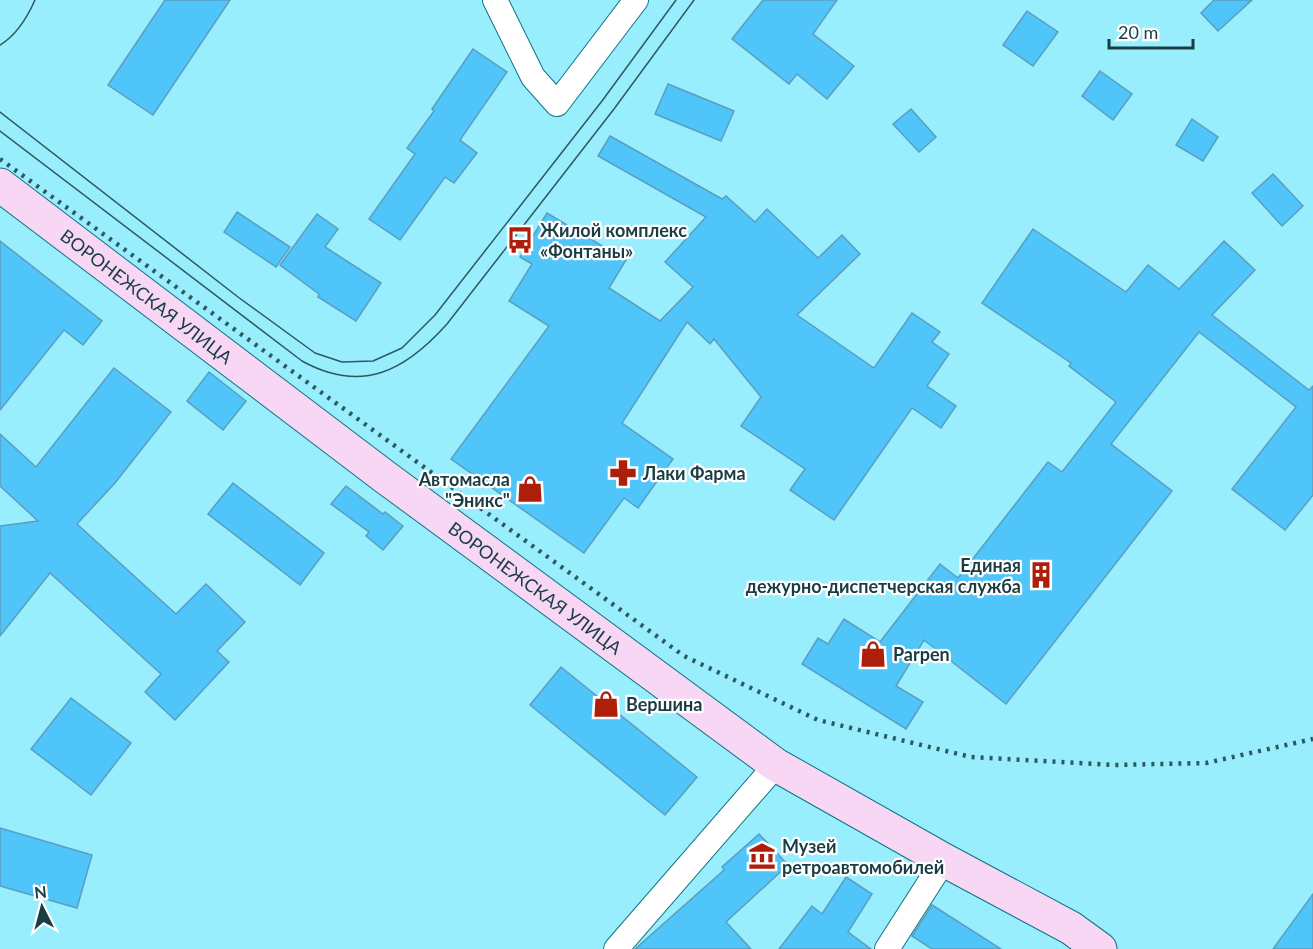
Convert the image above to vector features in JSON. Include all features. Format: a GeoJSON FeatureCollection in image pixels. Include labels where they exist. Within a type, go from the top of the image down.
{"type":"FeatureCollection","features":[{"type":"Feature","properties":{"kind":"street"},"geometry":{"type":"LineString","coordinates":[[495,0],[533,77],[557,104],[636,0]]}},
{"type":"Feature","properties":{"kind":"street","name":"ВОРОНЕЖСКАЯ УЛИЦА"},"geometry":{"type":"LineString","coordinates":[[0,185],[385,477],[776,765],[944,860],[1071,928],[1100,949]]}},
{"type":"Feature","properties":{"kind":"street"},"geometry":{"type":"LineString","coordinates":[[616,949],[776,765]]}},
{"type":"Feature","properties":{"kind":"street"},"geometry":{"type":"LineString","coordinates":[[887,949],[944,860]]}},
{"type":"Feature","properties":{"kind":"building"},"geometry":{"type":"Polygon","coordinates":[[[165,0],[230,0],[153,115],[108,85],[165,0]]]}},
{"type":"Feature","properties":{"kind":"building"},"geometry":{"type":"Polygon","coordinates":[[[763,0],[837,0],[813,34],[854,66],[827,99],[797,74],[789,84],[732,39],[763,0]]]}},
{"type":"Feature","properties":{"kind":"building"},"geometry":{"type":"Polygon","coordinates":[[[1214,0],[1252,0],[1218,31],[1201,13],[1214,0]]]}},
{"type":"Feature","properties":{"kind":"building"},"geometry":{"type":"Polygon","coordinates":[[[1027,11],[1058,32],[1033,66],[1003,45],[1027,11]]]}},
{"type":"Feature","properties":{"kind":"building"},"geometry":{"type":"Polygon","coordinates":[[[473,49],[507,72],[460,140],[477,153],[454,183],[445,177],[400,240],[369,219],[415,154],[407,148],[434,111],[432,109],[473,49]]]}},
{"type":"Feature","properties":{"kind":"building"},"geometry":{"type":"Polygon","coordinates":[[[1100,71],[1132,94],[1113,120],[1082,96],[1100,71]]]}},
{"type":"Feature","properties":{"kind":"building"},"geometry":{"type":"Polygon","coordinates":[[[668,84],[734,111],[721,141],[655,114],[668,84]]]}},
{"type":"Feature","properties":{"kind":"building"},"geometry":{"type":"Polygon","coordinates":[[[911,109],[936,137],[919,152],[893,124],[911,109]]]}},
{"type":"Feature","properties":{"kind":"building"},"geometry":{"type":"Polygon","coordinates":[[[1192,119],[1218,137],[1203,161],[1176,145],[1192,119]]]}},
{"type":"Feature","properties":{"kind":"building"},"geometry":{"type":"Polygon","coordinates":[[[610,136],[722,199],[726,196],[755,222],[767,209],[818,258],[842,235],[860,254],[797,315],[874,368],[912,313],[940,332],[932,342],[949,354],[927,386],[956,406],[941,428],[912,408],[834,520],[790,490],[805,469],[741,426],[761,397],[714,339],[710,344],[687,322],[622,423],[673,459],[638,508],[624,498],[584,553],[451,459],[549,326],[509,301],[532,264],[520,257],[547,213],[626,260],[609,288],[660,321],[693,287],[665,262],[706,217],[598,156],[610,136]]]}},
{"type":"Feature","properties":{"kind":"building"},"geometry":{"type":"Polygon","coordinates":[[[1273,174],[1303,206],[1282,226],[1252,193],[1273,174]]]}},
{"type":"Feature","properties":{"kind":"building"},"geometry":{"type":"Polygon","coordinates":[[[237,212],[290,247],[276,267],[224,232],[237,212]]]}},
{"type":"Feature","properties":{"kind":"building"},"geometry":{"type":"Polygon","coordinates":[[[317,214],[338,229],[325,247],[381,283],[356,321],[318,297],[319,294],[280,265],[317,214]]]}},
{"type":"Feature","properties":{"kind":"building"},"geometry":{"type":"Polygon","coordinates":[[[1033,229],[1126,292],[1148,265],[1179,289],[1224,241],[1255,270],[1212,315],[1309,390],[1313,386],[1313,495],[1285,530],[1232,489],[1296,407],[1199,332],[1111,444],[1172,491],[1006,704],[924,640],[896,686],[923,702],[906,729],[802,664],[818,638],[828,644],[844,619],[880,642],[940,564],[958,578],[1048,462],[1062,472],[1116,402],[1069,366],[1071,363],[982,303],[1033,229]]]}},
{"type":"Feature","properties":{"kind":"building"},"geometry":{"type":"Polygon","coordinates":[[[0,241],[102,321],[83,345],[64,330],[0,410],[0,241]]]}},
{"type":"Feature","properties":{"kind":"building"},"geometry":{"type":"Polygon","coordinates":[[[114,368],[171,412],[115,483],[77,524],[176,614],[206,584],[245,622],[217,651],[229,662],[175,720],[145,692],[161,674],[50,573],[0,636],[0,526],[38,521],[0,486],[0,434],[36,467],[114,368]]]}},
{"type":"Feature","properties":{"kind":"building"},"geometry":{"type":"Polygon","coordinates":[[[209,372],[246,401],[223,430],[187,401],[209,372]]]}},
{"type":"Feature","properties":{"kind":"building"},"geometry":{"type":"Polygon","coordinates":[[[233,483],[324,553],[300,585],[208,514],[233,483]]]}},
{"type":"Feature","properties":{"kind":"building"},"geometry":{"type":"Polygon","coordinates":[[[346,486],[403,526],[383,550],[366,536],[369,532],[331,504],[346,486]]]}},
{"type":"Feature","properties":{"kind":"building"},"geometry":{"type":"Polygon","coordinates":[[[561,667],[697,777],[665,815],[530,705],[561,667]]]}},
{"type":"Feature","properties":{"kind":"building"},"geometry":{"type":"Polygon","coordinates":[[[71,698],[131,743],[91,795],[31,749],[71,698]]]}},
{"type":"Feature","properties":{"kind":"building"},"geometry":{"type":"Polygon","coordinates":[[[0,828],[92,855],[77,908],[0,886],[0,828]]]}},
{"type":"Feature","properties":{"kind":"building"},"geometry":{"type":"Polygon","coordinates":[[[759,834],[788,865],[726,922],[751,949],[635,949],[724,870],[722,867],[759,834]]]}},
{"type":"Feature","properties":{"kind":"building"},"geometry":{"type":"Polygon","coordinates":[[[846,877],[872,894],[848,932],[871,949],[779,949],[812,906],[822,914],[846,877]]]}},
{"type":"Feature","properties":{"kind":"building"},"geometry":{"type":"Polygon","coordinates":[[[1313,894],[1313,949],[1273,949],[1313,894]]]}},
{"type":"Feature","properties":{"kind":"building"},"geometry":{"type":"Polygon","coordinates":[[[932,905],[1001,949],[932,949],[912,936],[932,905]]]}},
{"type":"Feature","properties":{"kind":"tram line"},"geometry":{"type":"LineString","coordinates":[[0,45],[21,26],[35,0]]}},
{"type":"Feature","properties":{"kind":"tram line"},"geometry":{"type":"LineString","coordinates":[[0,112],[238,297],[315,353],[342,362],[373,361],[402,348],[435,315],[602,101],[676,0]]}},
{"type":"Feature","properties":{"kind":"tram line"},"geometry":{"type":"LineString","coordinates":[[0,131],[302,361],[324,371],[344,376],[363,376],[398,365],[415,354],[447,324],[614,109],[694,0]]}},
{"type":"Feature","properties":{"kind":"railway"},"geometry":{"type":"LineString","coordinates":[[0,159],[684,656],[818,720],[971,757],[1114,765],[1206,763],[1313,739]]}},
{"type":"Feature","properties":{"kind":"place","name":"Жилой комплекс «Фонтаны»"},"geometry":{"type":"Point","coordinates":[520,240]}},
{"type":"Feature","properties":{"kind":"place","name":"Лаки Фарма"},"geometry":{"type":"Point","coordinates":[623,473]}},
{"type":"Feature","properties":{"kind":"place","name":"Автомасла \"Эникс\""},"geometry":{"type":"Point","coordinates":[530,489]}},
{"type":"Feature","properties":{"kind":"place","name":"Единая дежурно-диспетчерская служба"},"geometry":{"type":"Point","coordinates":[1041,575]}},
{"type":"Feature","properties":{"kind":"place","name":"Parpen"},"geometry":{"type":"Point","coordinates":[873,654]}},
{"type":"Feature","properties":{"kind":"place","name":"Вершина"},"geometry":{"type":"Point","coordinates":[606,704]}},
{"type":"Feature","properties":{"kind":"place","name":"Музей ретроавтомобилей"},"geometry":{"type":"Point","coordinates":[762,856]}}]}
